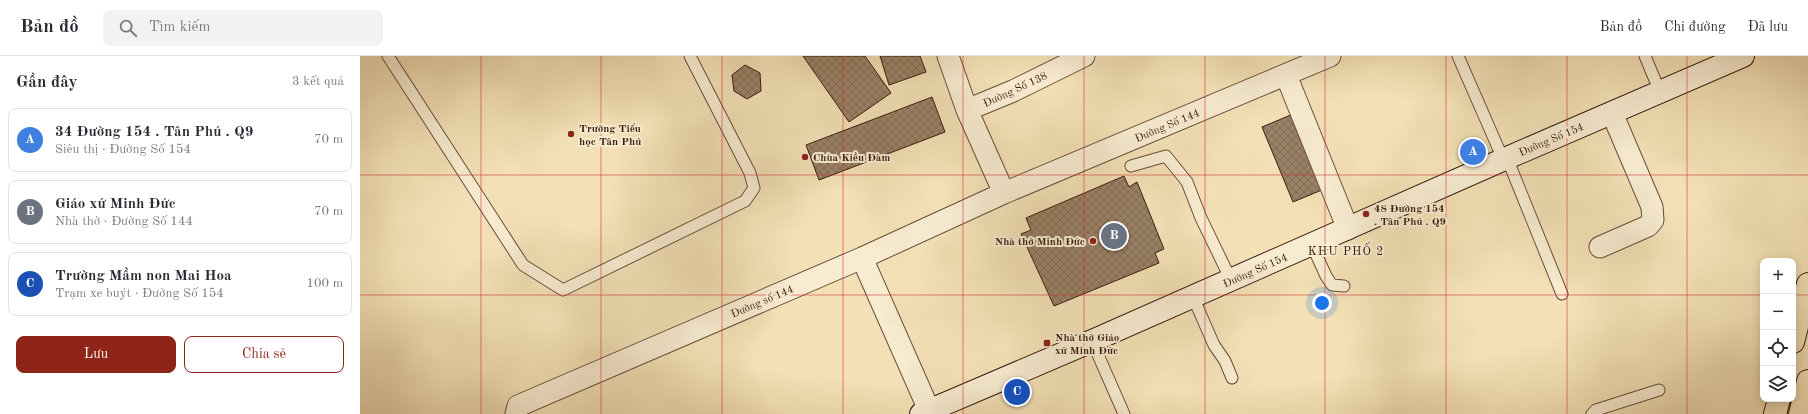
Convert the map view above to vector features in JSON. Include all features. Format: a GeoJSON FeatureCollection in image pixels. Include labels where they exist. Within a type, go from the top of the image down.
{"type":"FeatureCollection","features":[{"type":"Feature","properties":{"kind":"highway"},"geometry":{"type":"LineString","coordinates":[[1796,330],[1808,284]]}},
{"type":"Feature","properties":{"kind":"highway"},"geometry":{"type":"LineString","coordinates":[[1800,414],[1808,381]]}},
{"type":"Feature","properties":{"kind":"highway"},"geometry":{"type":"LineString","coordinates":[[1775,414],[1778,402]]}},
{"type":"Feature","properties":{"kind":"street"},"geometry":{"type":"LineString","coordinates":[[948,56],[967,110],[1004,193]]}},
{"type":"Feature","properties":{"kind":"street","name":"Đường Số 138"},"geometry":{"type":"LineString","coordinates":[[967,110],[1013,91],[1084,56]]}},
{"type":"Feature","properties":{"kind":"street","name":"Đường Số 144"},"geometry":{"type":"LineString","coordinates":[[1004,193],[1330,56]]}},
{"type":"Feature","properties":{"kind":"street","name":"Đường Số 154"},"geometry":{"type":"LineString","coordinates":[[925,412],[1092,341],[1312,245],[1505,158],[1743,56]]}},
{"type":"Feature","properties":{"kind":"street"},"geometry":{"type":"LineString","coordinates":[[1286,75],[1348,229]]}},
{"type":"Feature","properties":{"kind":"street"},"geometry":{"type":"LineString","coordinates":[[1600,247],[1648,226],[1653,220],[1652,207],[1612,113]]}},
{"type":"Feature","properties":{"kind":"street","name":"Đường số 144"},"geometry":{"type":"LineString","coordinates":[[517,410],[862,258],[1004,193]]}},
{"type":"Feature","properties":{"kind":"street"},"geometry":{"type":"LineString","coordinates":[[862,258],[925,412]]}},
{"type":"Feature","properties":{"kind":"lane"},"geometry":{"type":"LineString","coordinates":[[388,56],[523,265],[563,290],[745,201],[754,188],[750,173],[690,56]]}},
{"type":"Feature","properties":{"kind":"lane"},"geometry":{"type":"LineString","coordinates":[[1458,56],[1505,158],[1562,294]]}},
{"type":"Feature","properties":{"kind":"lane"},"geometry":{"type":"LineString","coordinates":[[1645,56],[1660,92]]}},
{"type":"Feature","properties":{"kind":"lane"},"geometry":{"type":"LineString","coordinates":[[1131,166],[1166,156],[1175,166],[1187,182],[1201,218],[1231,280]]}},
{"type":"Feature","properties":{"kind":"lane"},"geometry":{"type":"LineString","coordinates":[[1312,245],[1326,276],[1332,285],[1344,286]]}},
{"type":"Feature","properties":{"kind":"lane"},"geometry":{"type":"LineString","coordinates":[[1193,297],[1214,345],[1225,361],[1232,378]]}},
{"type":"Feature","properties":{"kind":"lane"},"geometry":{"type":"LineString","coordinates":[[1092,341],[1124,414]]}},
{"type":"Feature","properties":{"kind":"lane"},"geometry":{"type":"LineString","coordinates":[[1592,414],[1596,410],[1659,390]]}},
{"type":"Feature","properties":{"kind":"building","name":"Chùa Kiều Đàm"},"geometry":{"type":"Polygon","coordinates":[[[803,56],[865,56],[891,93],[849,122],[803,56]]]}},
{"type":"Feature","properties":{"kind":"building"},"geometry":{"type":"Polygon","coordinates":[[[880,56],[920,56],[926,72],[889,85],[880,56]]]}},
{"type":"Feature","properties":{"kind":"building"},"geometry":{"type":"Polygon","coordinates":[[[745,65],[760,73],[761,91],[747,99],[734,91],[732,75],[745,65]]]}},
{"type":"Feature","properties":{"kind":"building"},"geometry":{"type":"Polygon","coordinates":[[[932,97],[945,132],[819,180],[806,145],[932,97]]]}},
{"type":"Feature","properties":{"kind":"building"},"geometry":{"type":"Polygon","coordinates":[[[1298,112],[1329,187],[1293,202],[1262,127],[1298,112]]]}},
{"type":"Feature","properties":{"kind":"building","name":"Nhà thờ Minh Đức"},"geometry":{"type":"Polygon","coordinates":[[[1124,176],[1129,187],[1137,182],[1164,249],[1155,253],[1159,263],[1054,306],[1021,234],[1031,230],[1026,218],[1124,176]]]}},
{"type":"Feature","properties":{"kind":"place","name":"Trường Tiểu học Tân Phú"},"geometry":{"type":"Point","coordinates":[571,134]}},
{"type":"Feature","properties":{"kind":"place","name":"34 Đường 154 . Tân Phú . Q9"},"geometry":{"type":"Point","coordinates":[1473,152]}},
{"type":"Feature","properties":{"kind":"place","name":"Chùa Kiều Đàm"},"geometry":{"type":"Point","coordinates":[805,157]}},
{"type":"Feature","properties":{"kind":"place","name":"48 Đường 154 . Tân Phú . Q9"},"geometry":{"type":"Point","coordinates":[1366,214]}},
{"type":"Feature","properties":{"kind":"place","name":"Giáo xứ Minh Đức"},"geometry":{"type":"Point","coordinates":[1114,236]}},
{"type":"Feature","properties":{"kind":"place","name":"Nhà thờ Minh Đức"},"geometry":{"type":"Point","coordinates":[1093,241]}},
{"type":"Feature","properties":{"kind":"place","name":"Nhà thờ Giáo xứ Minh Đức"},"geometry":{"type":"Point","coordinates":[1047,343]}},
{"type":"Feature","properties":{"kind":"place","name":"Trường Mầm non Mai Hoa"},"geometry":{"type":"Point","coordinates":[1017,392]}},
{"type":"Feature","properties":{"kind":"district","name":"KHU PHỐ 2"},"geometry":{"type":"Point","coordinates":[1346,251]}}]}
